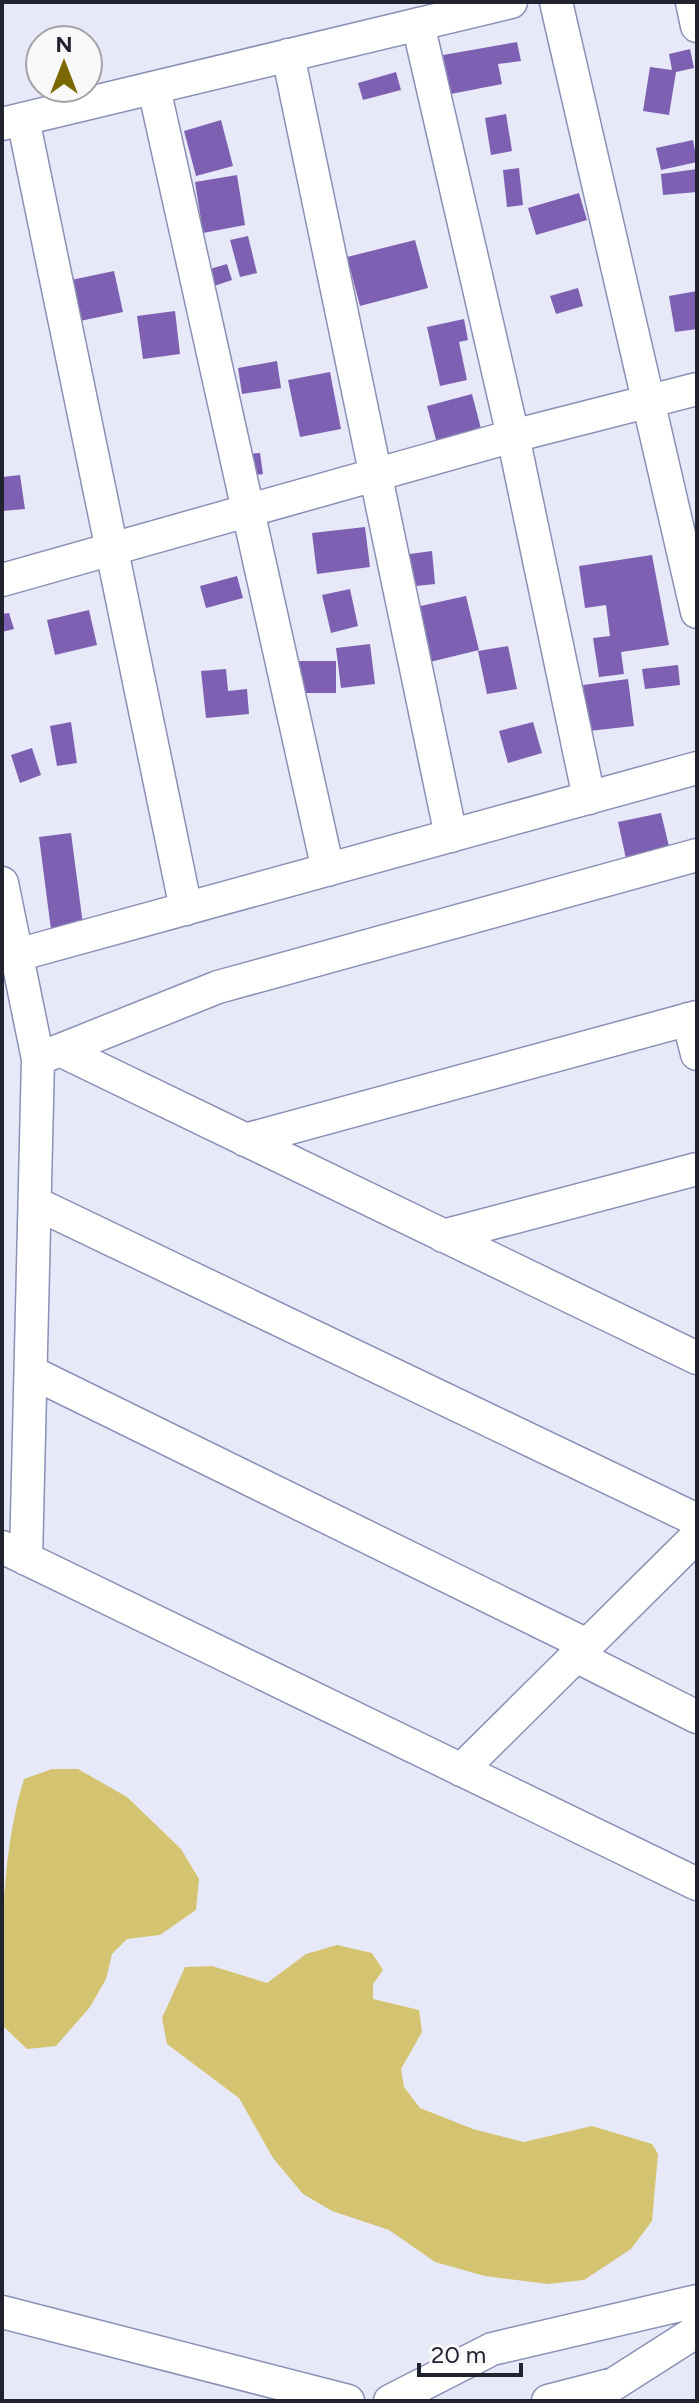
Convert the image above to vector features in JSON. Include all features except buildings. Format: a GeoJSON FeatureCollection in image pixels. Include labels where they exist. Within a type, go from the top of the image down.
{"type":"FeatureCollection","features":[{"type":"Feature","properties":{"kind":"street"},"geometry":{"type":"LineString","coordinates":[[556,2],[697,612]]}},
{"type":"Feature","properties":{"kind":"street"},"geometry":{"type":"LineString","coordinates":[[692,2],[697,26]]}},
{"type":"Feature","properties":{"kind":"street"},"geometry":{"type":"LineString","coordinates":[[186,909],[110,550],[12,122],[495,4]]}},
{"type":"Feature","properties":{"kind":"street"},"geometry":{"type":"LineString","coordinates":[[418,24],[513,436],[589,798]]}},
{"type":"Feature","properties":{"kind":"street"},"geometry":{"type":"LineString","coordinates":[[288,55],[451,836]]}},
{"type":"Feature","properties":{"kind":"street"},"geometry":{"type":"LineString","coordinates":[[154,88],[328,870]]}},
{"type":"Feature","properties":{"kind":"street"},"geometry":{"type":"LineString","coordinates":[[2,580],[513,436],[697,389]]}},
{"type":"Feature","properties":{"kind":"street"},"geometry":{"type":"LineString","coordinates":[[17,955],[697,768]]}},
{"type":"Feature","properties":{"kind":"street"},"geometry":{"type":"LineString","coordinates":[[49,1055],[218,987],[697,855]]}},
{"type":"Feature","properties":{"kind":"street"},"geometry":{"type":"LineString","coordinates":[[4,901],[17,955],[49,1055],[35,1203],[29,1470],[14,1553],[697,1884]]}},
{"type":"Feature","properties":{"kind":"street"},"geometry":{"type":"LineString","coordinates":[[245,1140],[692,1018],[697,1054]]}},
{"type":"Feature","properties":{"kind":"street"},"geometry":{"type":"LineString","coordinates":[[49,1055],[245,1140],[697,1358]]}},
{"type":"Feature","properties":{"kind":"street"},"geometry":{"type":"LineString","coordinates":[[443,1236],[697,1169]]}},
{"type":"Feature","properties":{"kind":"street"},"geometry":{"type":"LineString","coordinates":[[35,1203],[697,1520]]}},
{"type":"Feature","properties":{"kind":"street"},"geometry":{"type":"LineString","coordinates":[[659,1340],[697,1331]]}},
{"type":"Feature","properties":{"kind":"street"},"geometry":{"type":"LineString","coordinates":[[31,1372],[582,1650],[697,1717]]}},
{"type":"Feature","properties":{"kind":"street"},"geometry":{"type":"LineString","coordinates":[[2,1511],[29,1470]]}},
{"type":"Feature","properties":{"kind":"street"},"geometry":{"type":"LineString","coordinates":[[461,1770],[582,1650],[691,1552]]}},
{"type":"Feature","properties":{"kind":"street"},"geometry":{"type":"LineString","coordinates":[[390,2401],[492,2349],[697,2301]]}},
{"type":"Feature","properties":{"kind":"street"},"geometry":{"type":"LineString","coordinates":[[2,2312],[348,2401]]}},
{"type":"Feature","properties":{"kind":"street"},"geometry":{"type":"LineString","coordinates":[[548,2401],[614,2384],[697,2331]]}},
{"type":"Feature","properties":{"kind":"shaded area"},"geometry":{"type":"Polygon","coordinates":[[[52,1769],[78,1769],[127,1797],[181,1849],[199,1879],[196,1910],[160,1935],[127,1939],[112,1954],[106,1979],[90,2007],[56,2046],[27,2049],[2,2025],[6,1869],[24,1779],[52,1769]]]}},
{"type":"Feature","properties":{"kind":"shaded area"},"geometry":{"type":"Polygon","coordinates":[[[337,1945],[372,1953],[383,1970],[373,1984],[373,1999],[419,2010],[422,2032],[401,2069],[404,2087],[420,2108],[473,2129],[524,2142],[592,2126],[652,2144],[658,2154],[652,2221],[631,2249],[584,2280],[548,2284],[485,2276],[435,2262],[389,2230],[332,2211],[303,2194],[273,2158],[239,2098],[167,2044],[162,2018],[185,1967],[212,1966],[267,1983],[306,1954],[337,1945]]]}}]}
